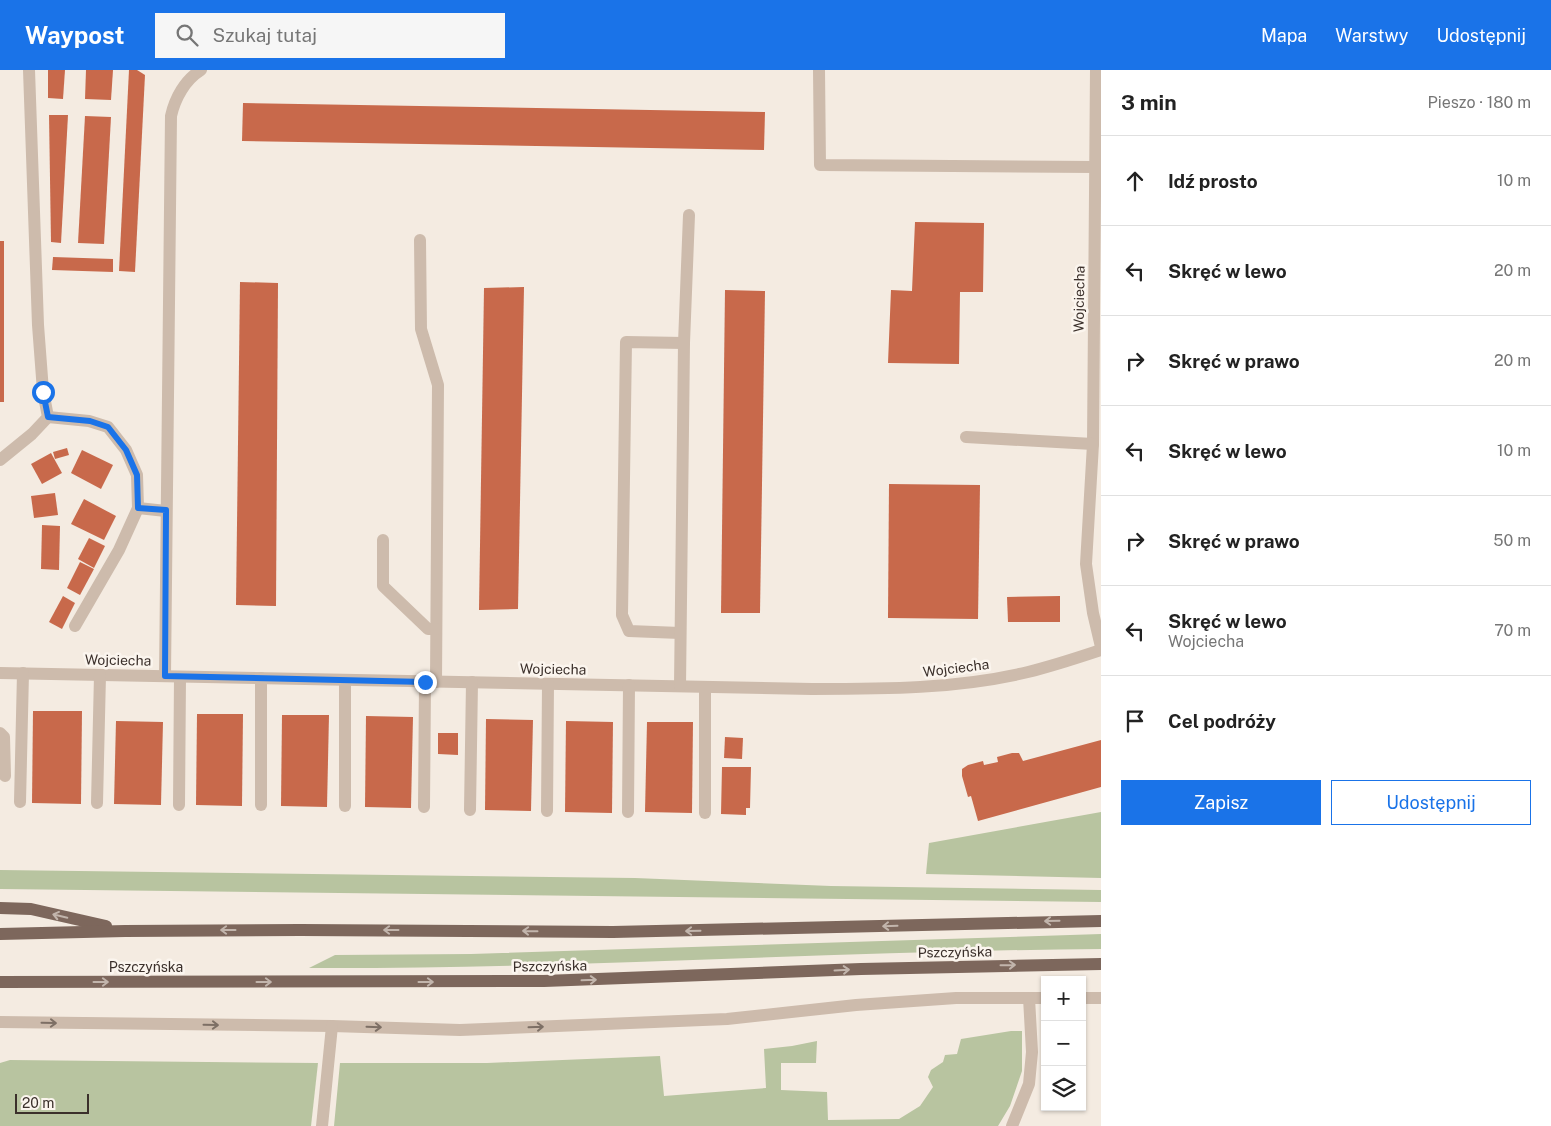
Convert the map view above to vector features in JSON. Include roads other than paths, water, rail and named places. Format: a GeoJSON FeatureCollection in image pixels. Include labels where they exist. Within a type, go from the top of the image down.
{"type":"FeatureCollection","features":[{"type":"Feature","properties":{"kind":"main road"},"geometry":{"type":"LineString","coordinates":[[0,908],[31,909],[125,931]]}},
{"type":"Feature","properties":{"kind":"main road","name":"Pszczyńska"},"geometry":{"type":"LineString","coordinates":[[0,934],[125,931],[449,930],[613,932],[1101,921]]}},
{"type":"Feature","properties":{"kind":"main road","name":"Pszczyńska"},"geometry":{"type":"LineString","coordinates":[[0,982],[544,982],[861,969],[1101,964]]}},
{"type":"Feature","properties":{"kind":"street"},"geometry":{"type":"LineString","coordinates":[[29,70],[38,325],[43,392],[48,417]]}},
{"type":"Feature","properties":{"kind":"street"},"geometry":{"type":"LineString","coordinates":[[165,676],[171,116],[173,107],[182,89],[201,70]]}},
{"type":"Feature","properties":{"kind":"street"},"geometry":{"type":"LineString","coordinates":[[819,70],[820,164],[1095,167]]}},
{"type":"Feature","properties":{"kind":"street","name":"Wojciecha"},"geometry":{"type":"LineString","coordinates":[[0,673],[886,689],[994,679],[1027,672],[1101,649],[1093,613],[1086,564],[1093,444],[1096,70]]}},
{"type":"Feature","properties":{"kind":"street"},"geometry":{"type":"LineString","coordinates":[[680,686],[684,342],[689,214]]}},
{"type":"Feature","properties":{"kind":"street"},"geometry":{"type":"LineString","coordinates":[[420,240],[421,329],[438,385],[436,629],[430,682],[424,808]]}},
{"type":"Feature","properties":{"kind":"street"},"geometry":{"type":"LineString","coordinates":[[680,633],[629,631],[622,615],[626,342],[684,342]]}},
{"type":"Feature","properties":{"kind":"street"},"geometry":{"type":"LineString","coordinates":[[0,460],[32,434],[48,417]]}},
{"type":"Feature","properties":{"kind":"street"},"geometry":{"type":"LineString","coordinates":[[48,417],[90,421],[108,427],[126,450],[137,475],[138,508],[119,550],[75,626]]}},
{"type":"Feature","properties":{"kind":"street"},"geometry":{"type":"LineString","coordinates":[[966,437],[1093,444]]}},
{"type":"Feature","properties":{"kind":"street"},"geometry":{"type":"LineString","coordinates":[[138,508],[166,510]]}},
{"type":"Feature","properties":{"kind":"street"},"geometry":{"type":"LineString","coordinates":[[383,540],[383,586],[428,629],[436,629]]}},
{"type":"Feature","properties":{"kind":"street"},"geometry":{"type":"LineString","coordinates":[[20,802],[23,673]]}},
{"type":"Feature","properties":{"kind":"street"},"geometry":{"type":"LineString","coordinates":[[97,803],[100,675]]}},
{"type":"Feature","properties":{"kind":"street"},"geometry":{"type":"LineString","coordinates":[[179,806],[180,677]]}},
{"type":"Feature","properties":{"kind":"street"},"geometry":{"type":"LineString","coordinates":[[260,678],[261,805]]}},
{"type":"Feature","properties":{"kind":"street"},"geometry":{"type":"LineString","coordinates":[[345,680],[345,806]]}},
{"type":"Feature","properties":{"kind":"street"},"geometry":{"type":"LineString","coordinates":[[470,810],[472,682]]}},
{"type":"Feature","properties":{"kind":"street"},"geometry":{"type":"LineString","coordinates":[[547,811],[548,684]]}},
{"type":"Feature","properties":{"kind":"street"},"geometry":{"type":"LineString","coordinates":[[628,812],[629,685]]}},
{"type":"Feature","properties":{"kind":"street"},"geometry":{"type":"LineString","coordinates":[[705,687],[705,813]]}},
{"type":"Feature","properties":{"kind":"street"},"geometry":{"type":"LineString","coordinates":[[0,732],[4,737],[5,776]]}},
{"type":"Feature","properties":{"kind":"street"},"geometry":{"type":"LineString","coordinates":[[0,1022],[332,1026],[460,1030],[707,1020],[856,1005],[956,998],[1041,998]]}},
{"type":"Feature","properties":{"kind":"street"},"geometry":{"type":"LineString","coordinates":[[1012,1126],[1029,1084],[1032,1052],[1029,998]]}},
{"type":"Feature","properties":{"kind":"street"},"geometry":{"type":"LineString","coordinates":[[1086,998],[1101,998]]}},
{"type":"Feature","properties":{"kind":"street"},"geometry":{"type":"LineString","coordinates":[[322,1126],[332,1026]]}}]}
